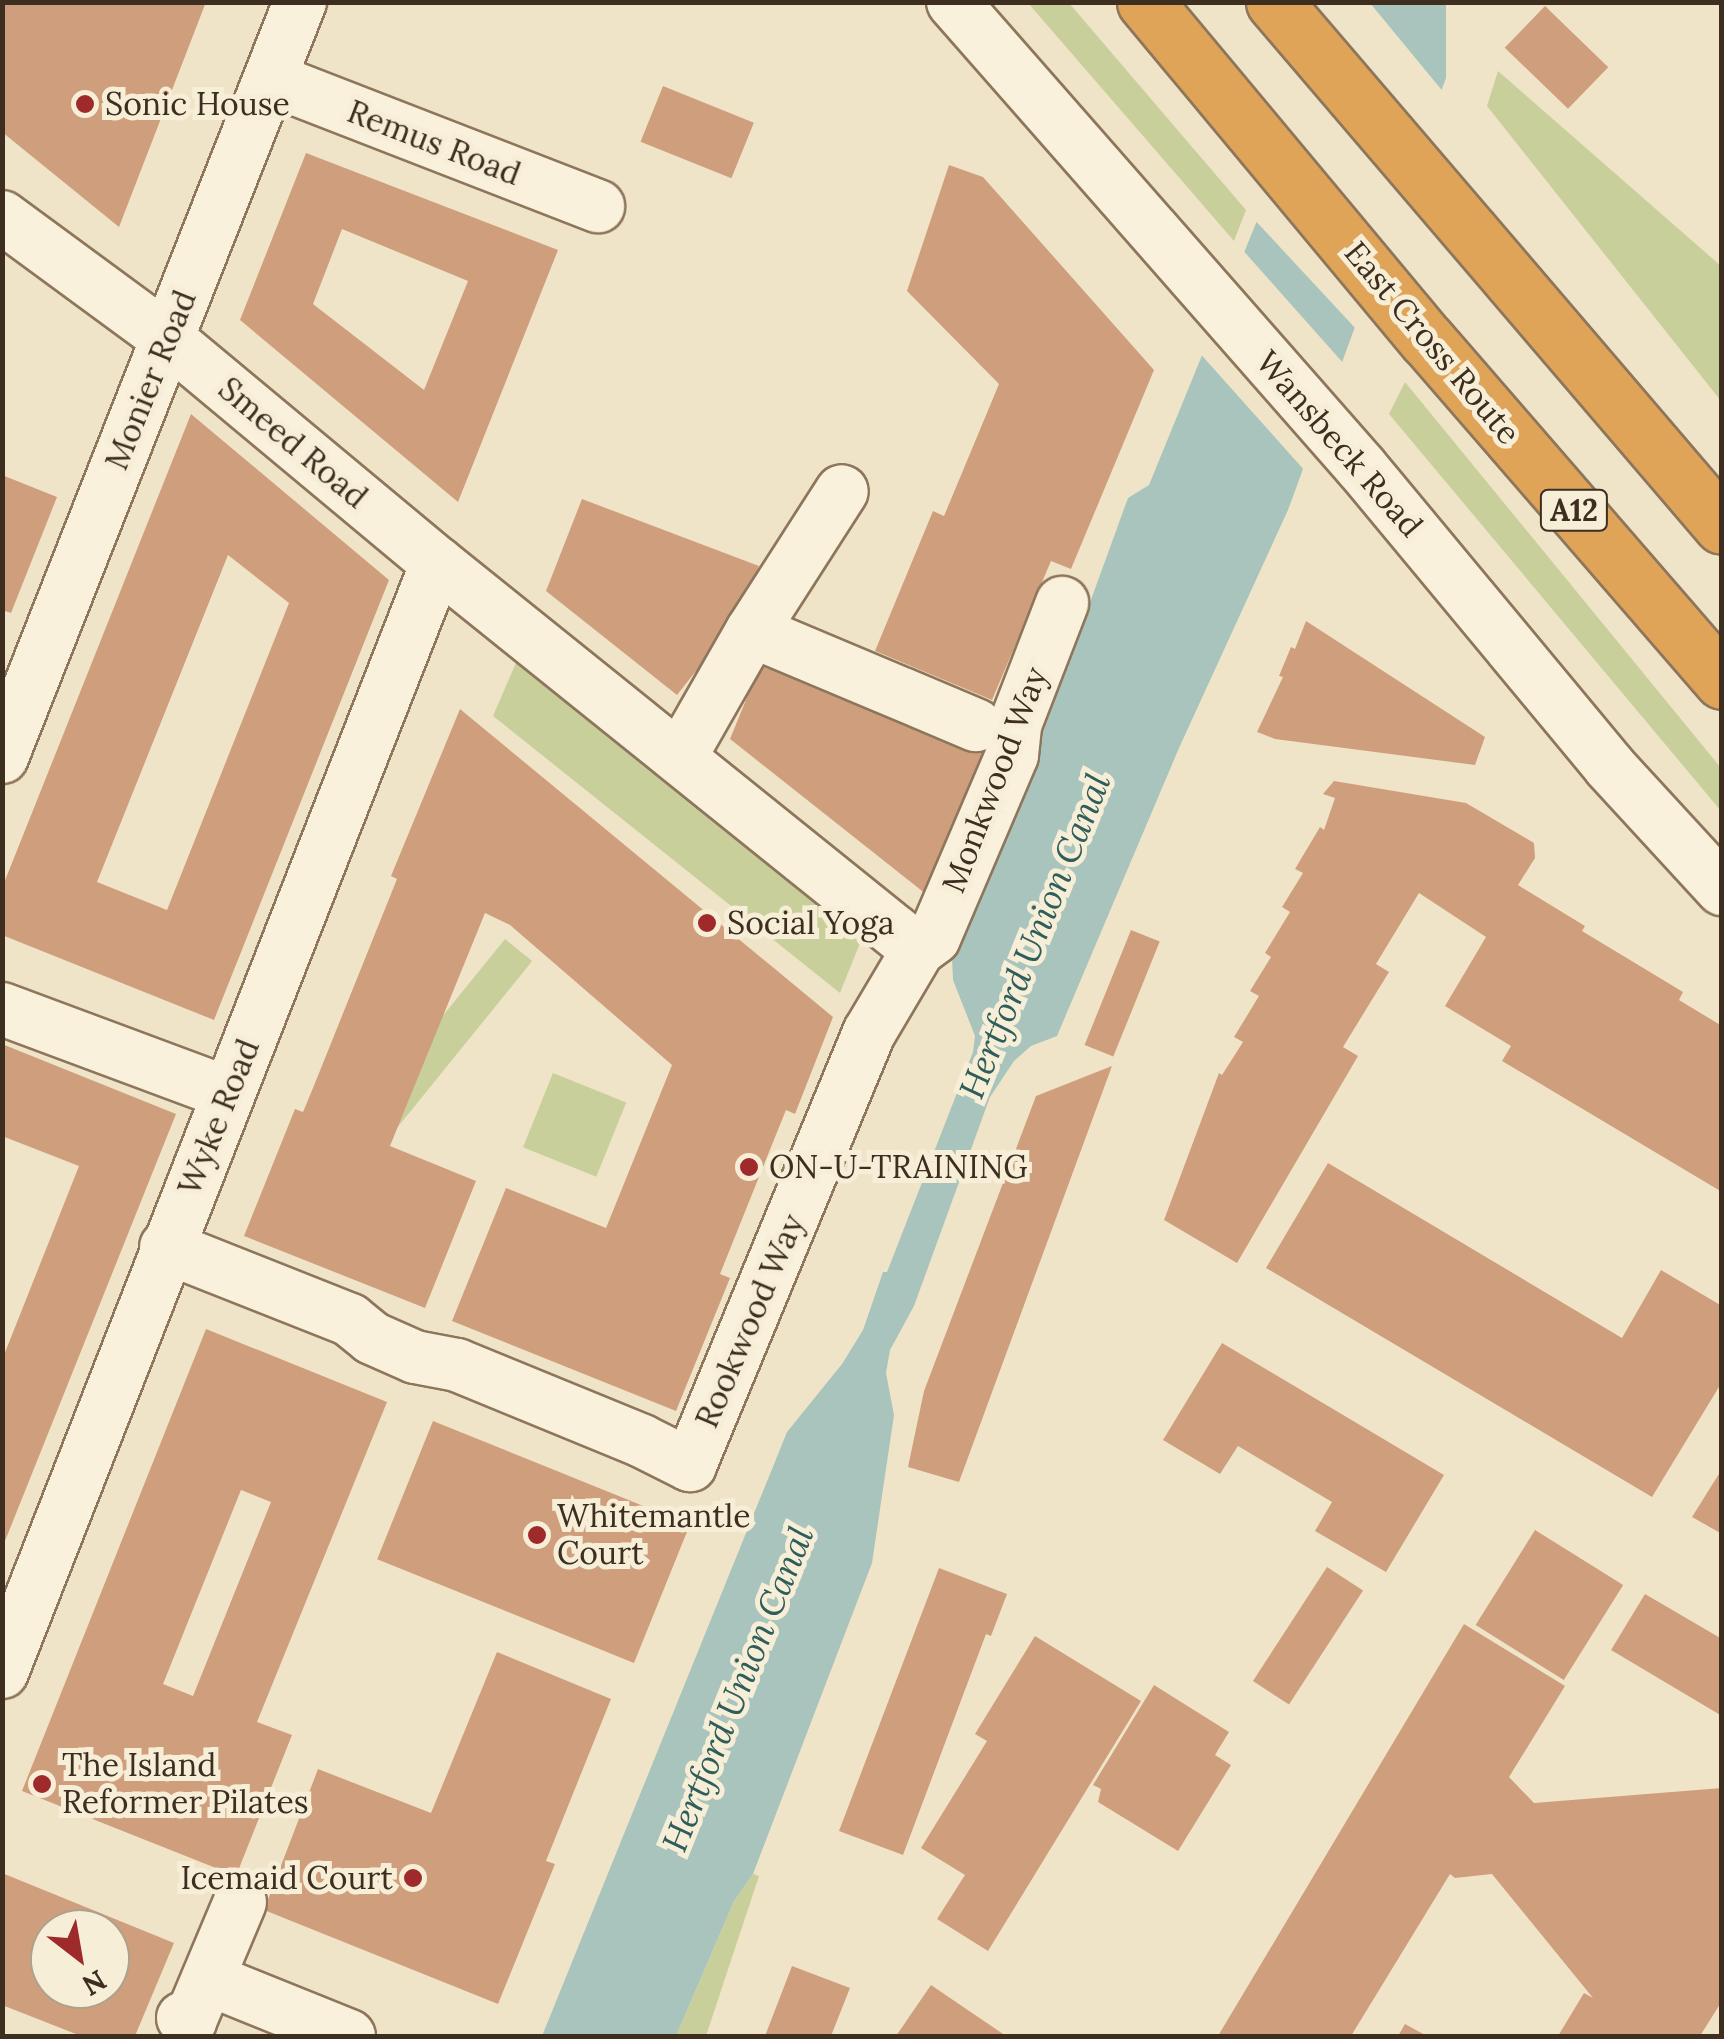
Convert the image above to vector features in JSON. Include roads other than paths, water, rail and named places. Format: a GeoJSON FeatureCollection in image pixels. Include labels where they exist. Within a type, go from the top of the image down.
{"type":"FeatureCollection","features":[{"type":"Feature","properties":{"kind":"highway","name":"East Cross Route"},"geometry":{"type":"LineString","coordinates":[[1145,2],[1272,149],[1426,340],[1722,681]]}},
{"type":"Feature","properties":{"kind":"highway"},"geometry":{"type":"LineString","coordinates":[[1274,2],[1722,526]]}},
{"type":"Feature","properties":{"kind":"street","name":"Monier Road"},"geometry":{"type":"LineString","coordinates":[[2,757],[300,2]]}},
{"type":"Feature","properties":{"kind":"street","name":"Wansbeck Road"},"geometry":{"type":"LineString","coordinates":[[953,2],[1362,468],[1610,767],[1722,889]]}},
{"type":"Feature","properties":{"kind":"street","name":"Remus Road"},"geometry":{"type":"LineString","coordinates":[[270,79],[598,206]]}},
{"type":"Feature","properties":{"kind":"street","name":"Smeed Road"},"geometry":{"type":"LineString","coordinates":[[2,217],[168,338],[436,563]]}},
{"type":"Feature","properties":{"kind":"street"},"geometry":{"type":"LineString","coordinates":[[693,768],[752,631],[842,491]]}},
{"type":"Feature","properties":{"kind":"street"},"geometry":{"type":"LineString","coordinates":[[436,563],[918,950]]}},
{"type":"Feature","properties":{"kind":"street","name":"Wyke Road"},"geometry":{"type":"LineString","coordinates":[[2,1672],[436,563]]}},
{"type":"Feature","properties":{"kind":"street","name":"Monkwood Way"},"geometry":{"type":"LineString","coordinates":[[918,950],[934,938],[1012,755],[1015,725],[1062,603]]}},
{"type":"Feature","properties":{"kind":"street"},"geometry":{"type":"LineString","coordinates":[[752,631],[976,725]]}},
{"type":"Feature","properties":{"kind":"street","name":"Rookwood Way"},"geometry":{"type":"LineString","coordinates":[[166,1247],[350,1320],[372,1338],[415,1356],[457,1365],[642,1440],[690,1465],[869,1033],[918,950]]}},
{"type":"Feature","properties":{"kind":"street"},"geometry":{"type":"LineString","coordinates":[[2,1009],[206,1086]]}},
{"type":"Feature","properties":{"kind":"street"},"geometry":{"type":"LineString","coordinates":[[240,1902],[196,1999],[349,2036]]}},
{"type":"Feature","properties":{"kind":"water","name":"Hertford Union Canal"},"geometry":{"type":"Polygon","coordinates":[[[1346,3],[1446,3],[1446,78],[1288,510],[1179,748],[1057,1036],[1031,1046],[1014,1061],[990,1097],[914,1306],[890,1350],[886,1373],[894,1415],[872,1563],[753,1874],[734,1901],[676,2036],[542,2036],[787,1432],[842,1364],[863,1330],[883,1272],[887,1272],[973,1052],[975,1036],[953,980],[952,958],[1045,726],[1128,498],[1149,485],[1346,3]]]}},
{"type":"Feature","properties":{"kind":"place","name":"Sonic House"},"geometry":{"type":"Point","coordinates":[85,104]}},
{"type":"Feature","properties":{"kind":"place","name":"Social Yoga"},"geometry":{"type":"Point","coordinates":[707,923]}},
{"type":"Feature","properties":{"kind":"place","name":"ON-U-TRAINING"},"geometry":{"type":"Point","coordinates":[749,1167]}},
{"type":"Feature","properties":{"kind":"place","name":"Whitemantle Court"},"geometry":{"type":"Point","coordinates":[537,1535]}},
{"type":"Feature","properties":{"kind":"place","name":"The Island Reformer Pilates"},"geometry":{"type":"Point","coordinates":[42,1784]}},
{"type":"Feature","properties":{"kind":"place","name":"Icemaid Court"},"geometry":{"type":"Point","coordinates":[413,1878]}}]}
